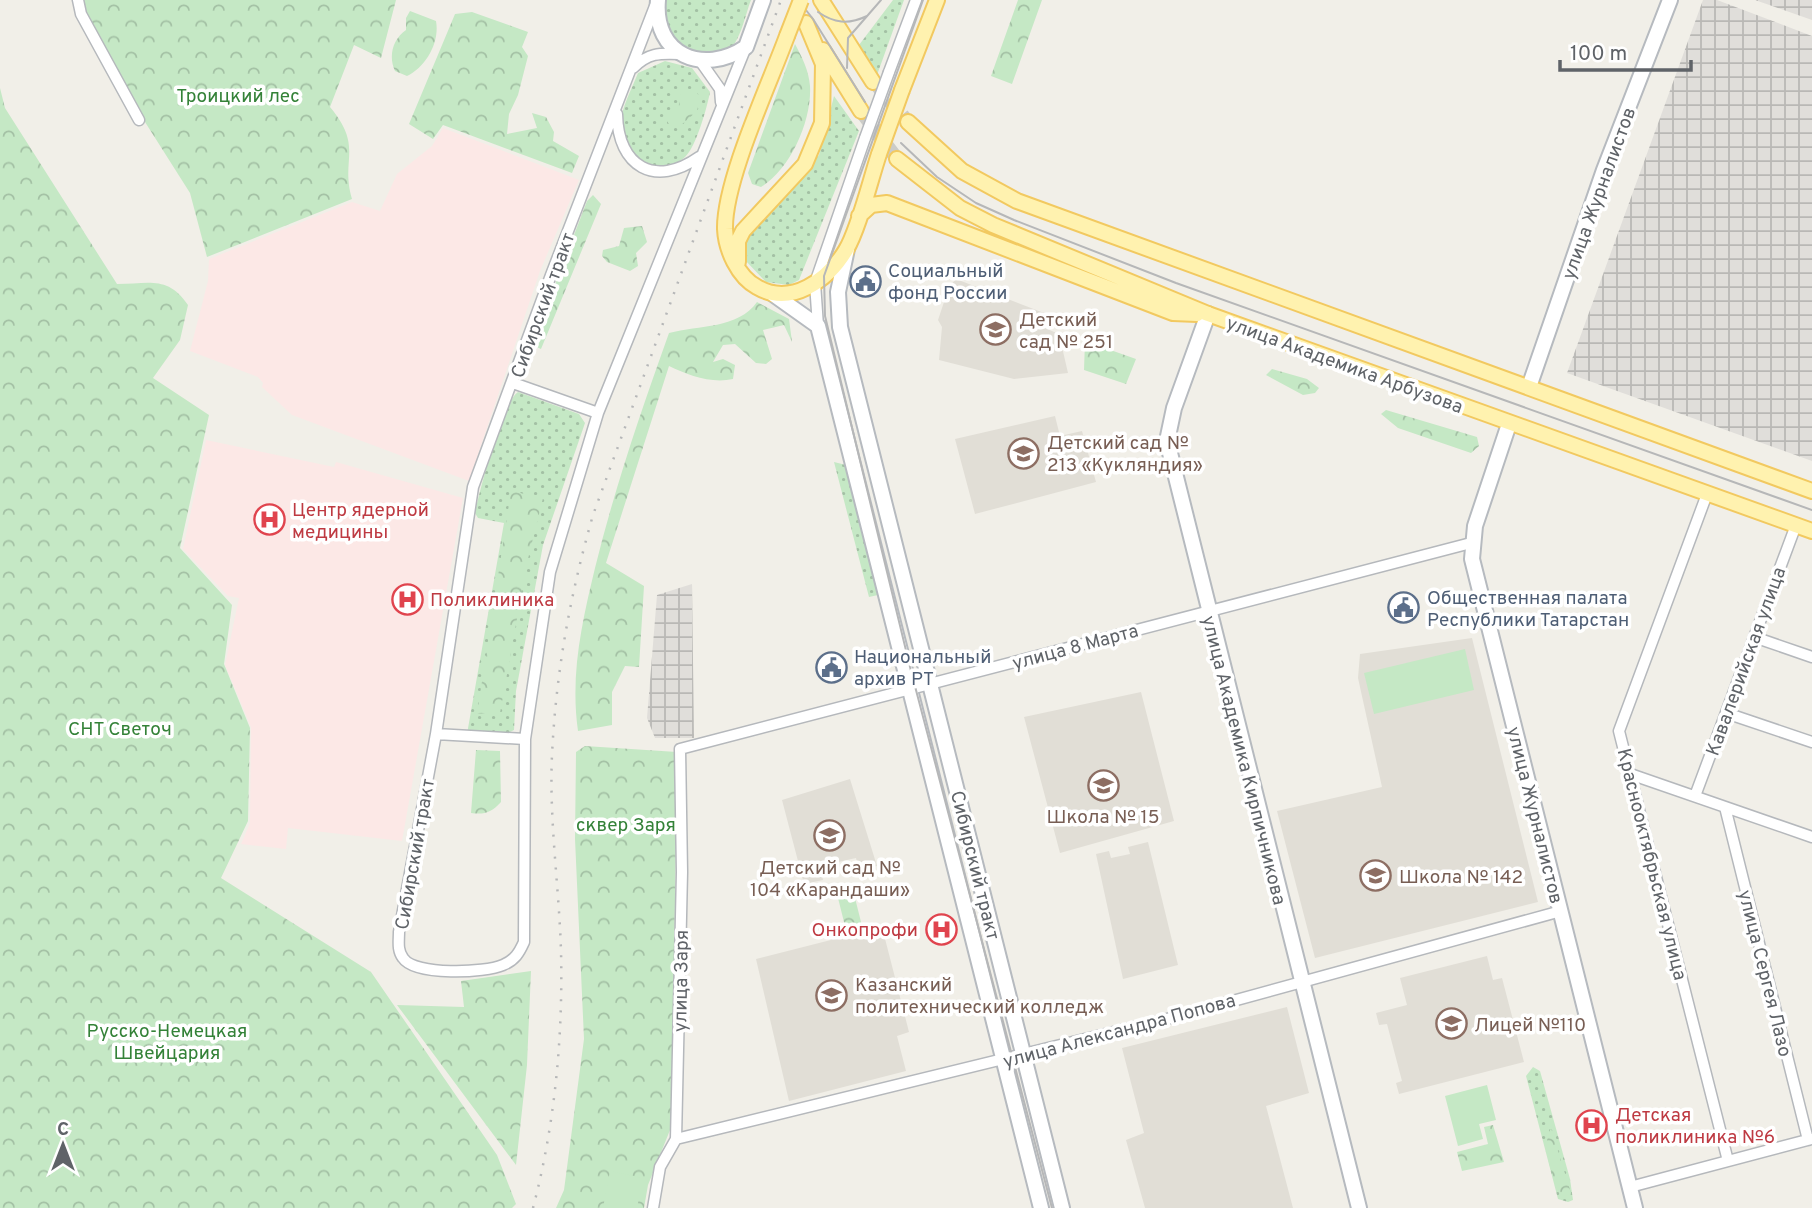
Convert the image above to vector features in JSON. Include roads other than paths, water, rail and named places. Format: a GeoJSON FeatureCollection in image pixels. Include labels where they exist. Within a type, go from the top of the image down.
{"type":"FeatureCollection","features":[{"type":"Feature","properties":{"kind":"main road"},"geometry":{"type":"LineString","coordinates":[[788,0],[806,23],[861,111]]}},
{"type":"Feature","properties":{"kind":"main road"},"geometry":{"type":"LineString","coordinates":[[801,0],[733,181],[726,209],[727,244],[751,284],[772,295],[797,292],[815,284],[847,249]]}},
{"type":"Feature","properties":{"kind":"main road"},"geometry":{"type":"LineString","coordinates":[[821,0],[873,82]]}},
{"type":"Feature","properties":{"kind":"main road","name":"Сибирский тракт"},"geometry":{"type":"LineString","coordinates":[[847,249],[902,90],[937,0]]}},
{"type":"Feature","properties":{"kind":"main road"},"geometry":{"type":"LineString","coordinates":[[739,268],[737,254],[743,231],[805,164],[822,123],[823,64],[806,23]]}},
{"type":"Feature","properties":{"kind":"main road"},"geometry":{"type":"LineString","coordinates":[[908,122],[962,171],[1017,201],[1812,491]]}},
{"type":"Feature","properties":{"kind":"main road","name":"улица Академика Арбузова"},"geometry":{"type":"LineString","coordinates":[[897,159],[949,201],[982,219],[1208,314],[1812,531]]}},
{"type":"Feature","properties":{"kind":"main road"},"geometry":{"type":"LineString","coordinates":[[858,217],[879,201],[887,203],[1173,313],[1208,314]]}},
{"type":"Feature","properties":{"kind":"street"},"geometry":{"type":"LineString","coordinates":[[78,0],[81,14],[139,120]]}},
{"type":"Feature","properties":{"kind":"street","name":"Сибирский тракт"},"geometry":{"type":"LineString","coordinates":[[916,0],[815,284],[818,326],[1041,1208]]}},
{"type":"Feature","properties":{"kind":"street","name":"улица Журналистов"},"geometry":{"type":"LineString","coordinates":[[1529,387],[1604,170],[1670,0]]}},
{"type":"Feature","properties":{"kind":"street","name":"Сибирский тракт"},"geometry":{"type":"LineString","coordinates":[[657,1],[662,31],[680,54]]}},
{"type":"Feature","properties":{"kind":"street","name":"Сибирский тракт"},"geometry":{"type":"LineString","coordinates":[[657,1],[555,265],[474,488],[436,734],[399,932],[398,947],[403,959],[411,965],[451,972],[501,966],[517,956],[526,928],[525,739],[550,572],[598,413],[699,157],[746,47]]}},
{"type":"Feature","properties":{"kind":"street"},"geometry":{"type":"LineString","coordinates":[[631,70],[645,56],[659,53],[680,54],[701,62],[721,61],[746,47],[762,4]]}},
{"type":"Feature","properties":{"kind":"street"},"geometry":{"type":"LineString","coordinates":[[701,62],[720,89],[722,106]]}},
{"type":"Feature","properties":{"kind":"street"},"geometry":{"type":"LineString","coordinates":[[617,107],[621,145],[629,159],[640,167],[669,172],[699,157]]}},
{"type":"Feature","properties":{"kind":"street","name":"Сибирский тракт"},"geometry":{"type":"LineString","coordinates":[[847,249],[838,292],[840,327],[1062,1208]]}},
{"type":"Feature","properties":{"kind":"street"},"geometry":{"type":"LineString","coordinates":[[772,295],[818,326]]}},
{"type":"Feature","properties":{"kind":"street","name":"улица Академика Кирпичникова"},"geometry":{"type":"LineString","coordinates":[[1208,314],[1174,408],[1167,441],[1300,981],[1359,1208]]}},
{"type":"Feature","properties":{"kind":"street"},"geometry":{"type":"LineString","coordinates":[[513,383],[598,413]]}},
{"type":"Feature","properties":{"kind":"street","name":"улица Журналистов"},"geometry":{"type":"LineString","coordinates":[[1509,424],[1471,543],[1485,617],[1635,1208]]}},
{"type":"Feature","properties":{"kind":"street","name":"Краснооктябрьская улица"},"geometry":{"type":"LineString","coordinates":[[1707,494],[1619,731],[1728,1161]]}},
{"type":"Feature","properties":{"kind":"street","name":"Кавалерийская улица"},"geometry":{"type":"LineString","coordinates":[[1695,796],[1796,526]]}},
{"type":"Feature","properties":{"kind":"street","name":"улица 8 Марта"},"geometry":{"type":"LineString","coordinates":[[680,749],[1471,543]]}},
{"type":"Feature","properties":{"kind":"street"},"geometry":{"type":"LineString","coordinates":[[1754,637],[1812,657]]}},
{"type":"Feature","properties":{"kind":"street"},"geometry":{"type":"LineString","coordinates":[[1726,713],[1812,743]]}},
{"type":"Feature","properties":{"kind":"street"},"geometry":{"type":"LineString","coordinates":[[436,734],[525,739]]}},
{"type":"Feature","properties":{"kind":"street","name":"улица Заря"},"geometry":{"type":"LineString","coordinates":[[653,1208],[660,1167],[676,1139],[682,872],[680,749]]}},
{"type":"Feature","properties":{"kind":"street"},"geometry":{"type":"LineString","coordinates":[[1630,774],[1812,837]]}},
{"type":"Feature","properties":{"kind":"street","name":"улица Сергея Лазо"},"geometry":{"type":"LineString","coordinates":[[1725,807],[1810,1139]]}},
{"type":"Feature","properties":{"kind":"street","name":"улица Александра Попова"},"geometry":{"type":"LineString","coordinates":[[676,1139],[1005,1060],[1300,981],[1391,960],[1561,911]]}},
{"type":"Feature","properties":{"kind":"street"},"geometry":{"type":"LineString","coordinates":[[1630,1186],[1810,1139]]}},
{"type":"Feature","properties":{"kind":"tunnel"},"geometry":{"type":"LineString","coordinates":[[875,83],[908,122]]}},
{"type":"Feature","properties":{"kind":"tunnel"},"geometry":{"type":"LineString","coordinates":[[861,111],[897,159]]}},
{"type":"Feature","properties":{"kind":"tram line"},"geometry":{"type":"LineString","coordinates":[[798,0],[813,19],[865,102]]}},
{"type":"Feature","properties":{"kind":"tram line"},"geometry":{"type":"LineString","coordinates":[[847,68],[848,38],[881,0]]}},
{"type":"Feature","properties":{"kind":"tram line"},"geometry":{"type":"LineString","coordinates":[[923,0],[824,276],[825,316],[911,671],[1052,1208]]}},
{"type":"Feature","properties":{"kind":"tram line"},"geometry":{"type":"LineString","coordinates":[[818,12],[841,22],[867,16]]}},
{"type":"Feature","properties":{"kind":"tram line"},"geometry":{"type":"LineString","coordinates":[[901,143],[937,177],[976,203],[1014,220],[1176,283],[1812,510]]}},
{"type":"Feature","properties":{"kind":"railway"},"geometry":{"type":"LineString","coordinates":[[533,1208],[547,1144],[559,1048],[561,951],[552,804],[552,755],[557,694],[571,604],[593,515],[781,0]]}},
{"type":"Feature","properties":{"kind":"place","name":"Социальный фонд России"},"geometry":{"type":"Point","coordinates":[865,281]}},
{"type":"Feature","properties":{"kind":"place","name":"Детский сад № 251"},"geometry":{"type":"Point","coordinates":[996,330]}},
{"type":"Feature","properties":{"kind":"place","name":"Детский сад № 213 «Кукляндия»"},"geometry":{"type":"Point","coordinates":[1024,453]}},
{"type":"Feature","properties":{"kind":"place","name":"Центр ядерной медицины"},"geometry":{"type":"Point","coordinates":[269,520]}},
{"type":"Feature","properties":{"kind":"place","name":"Поликлиника"},"geometry":{"type":"Point","coordinates":[407,599]}},
{"type":"Feature","properties":{"kind":"place","name":"Общественная палата Республики Татарстан"},"geometry":{"type":"Point","coordinates":[1404,608]}},
{"type":"Feature","properties":{"kind":"place","name":"Национальный архив РТ"},"geometry":{"type":"Point","coordinates":[831,667]}},
{"type":"Feature","properties":{"kind":"place","name":"Школа № 15"},"geometry":{"type":"Point","coordinates":[1103,785]}},
{"type":"Feature","properties":{"kind":"place","name":"Детский сад № 104 «Карандаши»"},"geometry":{"type":"Point","coordinates":[830,836]}},
{"type":"Feature","properties":{"kind":"place","name":"Школа № 142"},"geometry":{"type":"Point","coordinates":[1376,876]}},
{"type":"Feature","properties":{"kind":"place","name":"Онкопрофи"},"geometry":{"type":"Point","coordinates":[941,929]}},
{"type":"Feature","properties":{"kind":"place","name":"Казанский политехнический колледж"},"geometry":{"type":"Point","coordinates":[832,995]}},
{"type":"Feature","properties":{"kind":"place","name":"Лицей №110"},"geometry":{"type":"Point","coordinates":[1451,1024]}},
{"type":"Feature","properties":{"kind":"place","name":"Детская поликлиника №6"},"geometry":{"type":"Point","coordinates":[1592,1125]}},
{"type":"Feature","properties":{"kind":"park label","name":"Троицкий лес"},"geometry":{"type":"Point","coordinates":[238,95]}},
{"type":"Feature","properties":{"kind":"park label","name":"СНТ Светоч"},"geometry":{"type":"Point","coordinates":[120,728]}},
{"type":"Feature","properties":{"kind":"park label","name":"сквер Заря"},"geometry":{"type":"Point","coordinates":[626,824]}},
{"type":"Feature","properties":{"kind":"park label","name":"Русско-Немецкая Швейцария"},"geometry":{"type":"Point","coordinates":[167,1041]}}]}
